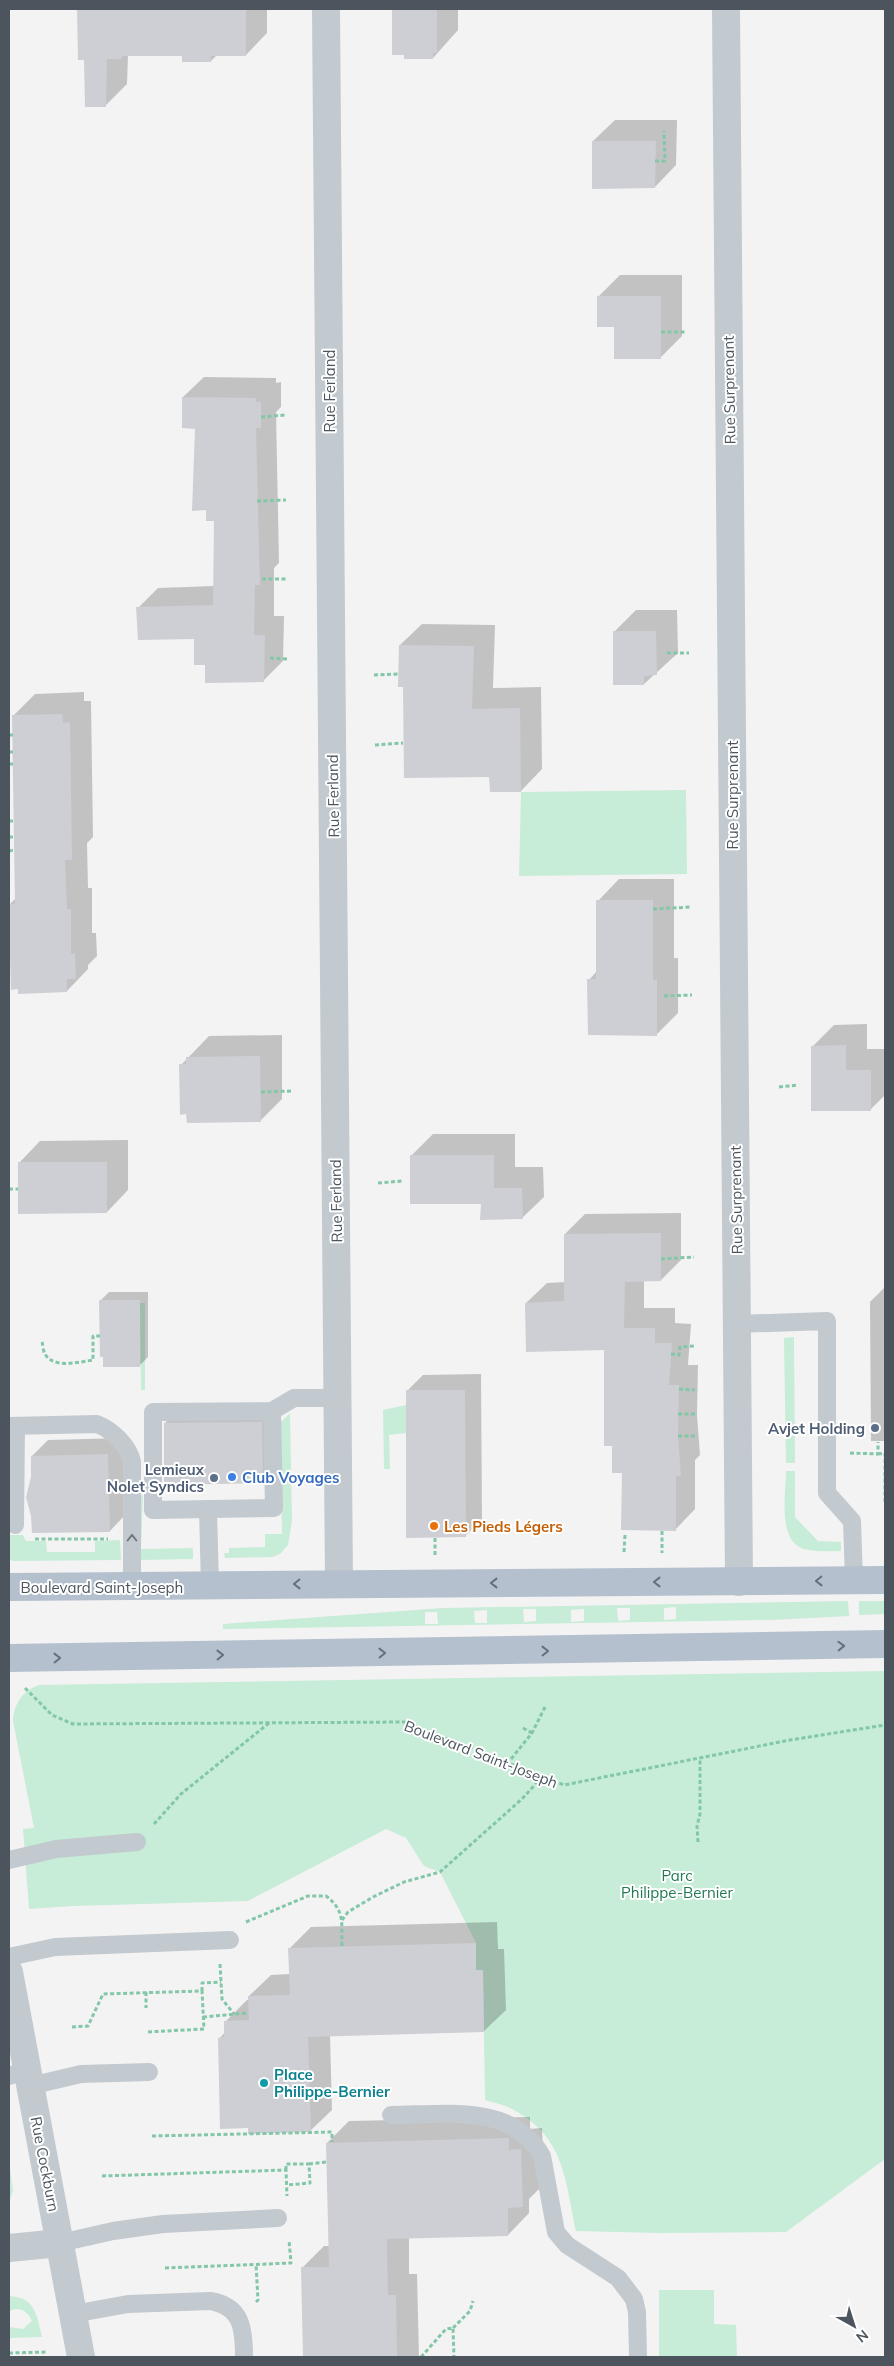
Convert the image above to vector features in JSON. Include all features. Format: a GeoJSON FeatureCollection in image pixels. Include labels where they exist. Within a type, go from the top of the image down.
{"type":"FeatureCollection","features":[{"type":"Feature","properties":{"kind":"main road","name":"Boulevard Saint-Joseph"},"geometry":{"type":"LineString","coordinates":[[9,1587],[885,1580]]}},
{"type":"Feature","properties":{"kind":"main road"},"geometry":{"type":"LineString","coordinates":[[9,1658],[885,1644]]}},
{"type":"Feature","properties":{"kind":"street","name":"Rue Ferland"},"geometry":{"type":"LineString","coordinates":[[326,9],[339,1584]]}},
{"type":"Feature","properties":{"kind":"street","name":"Rue Surprenant"},"geometry":{"type":"LineString","coordinates":[[726,9],[739,1582]]}},
{"type":"Feature","properties":{"kind":"street","name":"Rue Cockburn"},"geometry":{"type":"LineString","coordinates":[[9,1972],[22,2077],[60,2243],[81,2357]]}},
{"type":"Feature","properties":{"kind":"street"},"geometry":{"type":"LineString","coordinates":[[9,2248],[60,2243]]}},
{"type":"Feature","properties":{"kind":"lane"},"geometry":{"type":"LineString","coordinates":[[737,1324],[827,1321],[827,1493],[852,1521],[854,1580]]}},
{"type":"Feature","properties":{"kind":"lane"},"geometry":{"type":"LineString","coordinates":[[272,1411],[274,1508],[153,1510],[153,1412],[272,1411],[294,1398],[338,1398]]}},
{"type":"Feature","properties":{"kind":"lane"},"geometry":{"type":"LineString","coordinates":[[15,1525],[12,1426],[97,1424],[122,1441],[131,1455],[132,1587]]}},
{"type":"Feature","properties":{"kind":"lane"},"geometry":{"type":"LineString","coordinates":[[208,1509],[210,1586]]}},
{"type":"Feature","properties":{"kind":"lane"},"geometry":{"type":"LineString","coordinates":[[9,1860],[56,1849],[137,1842]]}},
{"type":"Feature","properties":{"kind":"lane"},"geometry":{"type":"LineString","coordinates":[[9,1957],[55,1947],[230,1940]]}},
{"type":"Feature","properties":{"kind":"lane"},"geometry":{"type":"LineString","coordinates":[[22,2077],[149,2072]]}},
{"type":"Feature","properties":{"kind":"lane"},"geometry":{"type":"LineString","coordinates":[[391,2115],[475,2114],[502,2120],[526,2136],[537,2147],[542,2156],[556,2232],[567,2245],[618,2278],[634,2298],[637,2312],[638,2357]]}},
{"type":"Feature","properties":{"kind":"lane"},"geometry":{"type":"LineString","coordinates":[[60,2243],[114,2231],[163,2224],[278,2218]]}},
{"type":"Feature","properties":{"kind":"lane"},"geometry":{"type":"LineString","coordinates":[[73,2314],[128,2304],[221,2303],[231,2309],[242,2328],[244,2357]]}},
{"type":"Feature","properties":{"kind":"path"},"geometry":{"type":"LineString","coordinates":[[655,161],[665,161],[664,131]]}},
{"type":"Feature","properties":{"kind":"path"},"geometry":{"type":"LineString","coordinates":[[661,332],[686,332]]}},
{"type":"Feature","properties":{"kind":"path"},"geometry":{"type":"LineString","coordinates":[[261,417],[285,416]]}},
{"type":"Feature","properties":{"kind":"path"},"geometry":{"type":"LineString","coordinates":[[257,501],[286,500]]}},
{"type":"Feature","properties":{"kind":"path"},"geometry":{"type":"LineString","coordinates":[[262,579],[287,579]]}},
{"type":"Feature","properties":{"kind":"path"},"geometry":{"type":"LineString","coordinates":[[667,653],[688,653]]}},
{"type":"Feature","properties":{"kind":"path"},"geometry":{"type":"LineString","coordinates":[[270,658],[288,659]]}},
{"type":"Feature","properties":{"kind":"path"},"geometry":{"type":"LineString","coordinates":[[374,675],[398,674]]}},
{"type":"Feature","properties":{"kind":"path"},"geometry":{"type":"LineString","coordinates":[[375,744],[403,744]]}},
{"type":"Feature","properties":{"kind":"path"},"geometry":{"type":"LineString","coordinates":[[9,821],[14,821]]}},
{"type":"Feature","properties":{"kind":"path"},"geometry":{"type":"LineString","coordinates":[[9,837],[14,837]]}},
{"type":"Feature","properties":{"kind":"path"},"geometry":{"type":"LineString","coordinates":[[9,851],[15,850]]}},
{"type":"Feature","properties":{"kind":"path"},"geometry":{"type":"LineString","coordinates":[[653,909],[691,907]]}},
{"type":"Feature","properties":{"kind":"path"},"geometry":{"type":"LineString","coordinates":[[664,996],[692,995]]}},
{"type":"Feature","properties":{"kind":"path"},"geometry":{"type":"LineString","coordinates":[[779,1087],[798,1085]]}},
{"type":"Feature","properties":{"kind":"path"},"geometry":{"type":"LineString","coordinates":[[261,1092],[291,1091]]}},
{"type":"Feature","properties":{"kind":"path"},"geometry":{"type":"LineString","coordinates":[[378,1183],[402,1181]]}},
{"type":"Feature","properties":{"kind":"path"},"geometry":{"type":"LineString","coordinates":[[9,1189],[18,1189]]}},
{"type":"Feature","properties":{"kind":"path"},"geometry":{"type":"LineString","coordinates":[[661,1259],[694,1257]]}},
{"type":"Feature","properties":{"kind":"path"},"geometry":{"type":"LineString","coordinates":[[42,1342],[45,1354],[49,1358],[59,1363],[74,1363],[93,1360],[93,1336],[100,1336]]}},
{"type":"Feature","properties":{"kind":"path"},"geometry":{"type":"LineString","coordinates":[[671,1354],[679,1354],[680,1347],[695,1346]]}},
{"type":"Feature","properties":{"kind":"path"},"geometry":{"type":"LineString","coordinates":[[679,1390],[695,1390]]}},
{"type":"Feature","properties":{"kind":"path"},"geometry":{"type":"LineString","coordinates":[[678,1414],[696,1414]]}},
{"type":"Feature","properties":{"kind":"path"},"geometry":{"type":"LineString","coordinates":[[678,1436],[695,1436]]}},
{"type":"Feature","properties":{"kind":"path"},"geometry":{"type":"LineString","coordinates":[[878,1442],[878,1454]]}},
{"type":"Feature","properties":{"kind":"path"},"geometry":{"type":"LineString","coordinates":[[827,1453],[885,1453],[885,1503]]}},
{"type":"Feature","properties":{"kind":"path"},"geometry":{"type":"LineString","coordinates":[[662,1531],[662,1556]]}},
{"type":"Feature","properties":{"kind":"path"},"geometry":{"type":"LineString","coordinates":[[624,1556],[625,1535]]}},
{"type":"Feature","properties":{"kind":"path"},"geometry":{"type":"LineString","coordinates":[[435,1538],[435,1558]]}},
{"type":"Feature","properties":{"kind":"path"},"geometry":{"type":"LineString","coordinates":[[27,1539],[116,1539]]}},
{"type":"Feature","properties":{"kind":"path","name":"Boulevard Saint-Joseph"},"geometry":{"type":"LineString","coordinates":[[24,1687],[52,1715],[73,1724],[404,1722],[541,1778],[564,1785],[577,1784],[790,1740],[885,1725]]}},
{"type":"Feature","properties":{"kind":"path"},"geometry":{"type":"LineString","coordinates":[[507,1764],[532,1733],[545,1707]]}},
{"type":"Feature","properties":{"kind":"path"},"geometry":{"type":"LineString","coordinates":[[160,1817],[181,1794],[269,1722]]}},
{"type":"Feature","properties":{"kind":"path"},"geometry":{"type":"LineString","coordinates":[[522,1728],[532,1733]]}},
{"type":"Feature","properties":{"kind":"path"},"geometry":{"type":"LineString","coordinates":[[698,1842],[700,1759]]}},
{"type":"Feature","properties":{"kind":"path"},"geometry":{"type":"LineString","coordinates":[[342,1921],[348,1912],[373,1897],[404,1882],[440,1872],[522,1799],[541,1778]]}},
{"type":"Feature","properties":{"kind":"path"},"geometry":{"type":"LineString","coordinates":[[248,1921],[315,1894],[326,1896],[340,1910],[342,1946]]}},
{"type":"Feature","properties":{"kind":"path"},"geometry":{"type":"LineString","coordinates":[[220,1961],[222,1999],[234,2014]]}},
{"type":"Feature","properties":{"kind":"path"},"geometry":{"type":"LineString","coordinates":[[147,2032],[204,2029],[202,1983],[221,1982]]}},
{"type":"Feature","properties":{"kind":"path"},"geometry":{"type":"LineString","coordinates":[[72,2027],[88,2026],[103,1994],[202,1991]]}},
{"type":"Feature","properties":{"kind":"path"},"geometry":{"type":"LineString","coordinates":[[146,1992],[146,2008]]}},
{"type":"Feature","properties":{"kind":"path"},"geometry":{"type":"LineString","coordinates":[[203,2017],[248,2013]]}},
{"type":"Feature","properties":{"kind":"path"},"geometry":{"type":"LineString","coordinates":[[152,2136],[332,2132],[332,2142]]}},
{"type":"Feature","properties":{"kind":"path"},"geometry":{"type":"LineString","coordinates":[[286,2170],[286,2164],[326,2162]]}},
{"type":"Feature","properties":{"kind":"path"},"geometry":{"type":"LineString","coordinates":[[287,2185],[310,2183],[309,2164]]}},
{"type":"Feature","properties":{"kind":"path"},"geometry":{"type":"LineString","coordinates":[[251,2305],[258,2300],[256,2264]]}},
{"type":"Feature","properties":{"kind":"path"},"geometry":{"type":"LineString","coordinates":[[421,2357],[446,2329],[453,2328],[470,2311],[473,2301]]}},
{"type":"Feature","properties":{"kind":"path"},"geometry":{"type":"LineString","coordinates":[[453,2328],[454,2357]]}},
{"type":"Feature","properties":{"kind":"path"},"geometry":{"type":"LineString","coordinates":[[16,2352],[16,2357]]}},
{"type":"Feature","properties":{"kind":"path"},"geometry":{"type":"LineString","coordinates":[[9,2353],[48,2352]]}},
{"type":"Feature","properties":{"kind":"green space"},"geometry":{"type":"Polygon","coordinates":[[[686,790],[687,874],[519,876],[521,792],[686,790]]]}},
{"type":"Feature","properties":{"kind":"green space"},"geometry":{"type":"Polygon","coordinates":[[[140,1303],[145,1303],[145,1390],[141,1390],[140,1303]]]}},
{"type":"Feature","properties":{"kind":"green space"},"geometry":{"type":"Polygon","coordinates":[[[794,1337],[795,1463],[786,1463],[784,1338],[794,1337]]]}},
{"type":"Feature","properties":{"kind":"green space"},"geometry":{"type":"Polygon","coordinates":[[[406,1405],[406,1433],[389,1435],[390,1469],[384,1469],[383,1410],[406,1405]]]}},
{"type":"Feature","properties":{"kind":"green space"},"geometry":{"type":"Polygon","coordinates":[[[290,1413],[292,1521],[288,1545],[280,1554],[272,1557],[225,1558],[224,1553],[229,1553],[229,1548],[265,1547],[265,1534],[282,1534],[280,1423],[290,1413]]]}},
{"type":"Feature","properties":{"kind":"green space"},"geometry":{"type":"Polygon","coordinates":[[[786,1471],[795,1471],[795,1517],[818,1541],[841,1542],[841,1551],[809,1550],[799,1546],[791,1539],[785,1518],[786,1471]]]}},
{"type":"Feature","properties":{"kind":"green space"},"geometry":{"type":"Polygon","coordinates":[[[143,1495],[141,1549],[193,1548],[193,1559],[140,1560],[137,1496],[143,1495]]]}},
{"type":"Feature","properties":{"kind":"green space"},"geometry":{"type":"Polygon","coordinates":[[[9,1535],[23,1535],[26,1541],[46,1541],[47,1552],[95,1552],[95,1541],[120,1540],[121,1560],[13,1561],[9,1559],[9,1535]]]}},
{"type":"Feature","properties":{"kind":"green space"},"geometry":{"type":"Polygon","coordinates":[[[848,1601],[849,1616],[771,1620],[223,1629],[223,1624],[443,1608],[848,1601]],[[676,1607],[664,1608],[664,1620],[676,1619],[676,1607]],[[617,1608],[618,1621],[630,1620],[630,1608],[617,1608]],[[523,1609],[524,1622],[536,1621],[536,1609],[523,1609]],[[584,1609],[571,1610],[571,1622],[584,1621],[584,1609]],[[487,1610],[474,1611],[475,1623],[487,1623],[487,1610]],[[425,1612],[425,1624],[438,1624],[437,1612],[425,1612]]]}},
{"type":"Feature","properties":{"kind":"green space"},"geometry":{"type":"Polygon","coordinates":[[[859,1601],[885,1601],[885,1614],[859,1615],[859,1601]]]}},
{"type":"Feature","properties":{"kind":"green space","name":"Parc Philippe-Bernier"},"geometry":{"type":"Polygon","coordinates":[[[885,1671],[885,2159],[786,2232],[660,2233],[576,2231],[560,2162],[544,2134],[531,2121],[511,2108],[485,2100],[483,1970],[476,1970],[476,1943],[440,1872],[424,1866],[406,1838],[386,1829],[248,1901],[29,1909],[23,1829],[34,1828],[13,1721],[15,1709],[20,1699],[28,1691],[39,1685],[885,1671]]]}},
{"type":"Feature","properties":{"kind":"green space"},"geometry":{"type":"Polygon","coordinates":[[[9,2160],[13,2191],[9,2203],[9,2160]]]}},
{"type":"Feature","properties":{"kind":"green space"},"geometry":{"type":"Polygon","coordinates":[[[659,2290],[714,2290],[714,2324],[736,2325],[737,2357],[659,2357],[659,2290]]]}},
{"type":"Feature","properties":{"kind":"green space"},"geometry":{"type":"Polygon","coordinates":[[[9,2296],[18,2297],[30,2304],[36,2315],[42,2337],[9,2338],[9,2327],[23,2329],[32,2321],[23,2310],[9,2311],[9,2296]]]}},
{"type":"Feature","properties":{"kind":"building"},"geometry":{"type":"Polygon","coordinates":[[[77,9],[246,9],[246,56],[211,56],[211,62],[182,62],[182,56],[122,56],[122,59],[107,59],[106,107],[85,107],[84,60],[78,60],[77,9]]]}},
{"type":"Feature","properties":{"kind":"building"},"geometry":{"type":"Polygon","coordinates":[[[392,9],[437,9],[437,53],[433,53],[433,59],[404,59],[404,55],[392,55],[392,9]]]}},
{"type":"Feature","properties":{"kind":"building"},"geometry":{"type":"Polygon","coordinates":[[[592,141],[656,141],[655,188],[592,189],[592,141]]]}},
{"type":"Feature","properties":{"kind":"building"},"geometry":{"type":"Polygon","coordinates":[[[597,296],[661,296],[661,359],[614,359],[614,327],[597,327],[597,296]]]}},
{"type":"Feature","properties":{"kind":"building"},"geometry":{"type":"Polygon","coordinates":[[[182,397],[256,398],[256,402],[261,402],[261,428],[256,428],[260,585],[255,585],[254,635],[265,635],[264,682],[205,683],[205,665],[194,665],[194,639],[138,640],[136,607],[213,605],[214,521],[206,521],[206,510],[192,511],[195,429],[182,428],[182,397]]]}},
{"type":"Feature","properties":{"kind":"building"},"geometry":{"type":"Polygon","coordinates":[[[613,631],[656,631],[657,675],[644,676],[644,685],[613,685],[613,631]]]}},
{"type":"Feature","properties":{"kind":"building"},"geometry":{"type":"Polygon","coordinates":[[[399,645],[474,646],[472,709],[520,708],[521,792],[490,792],[489,777],[404,778],[403,687],[398,687],[399,645]]]}},
{"type":"Feature","properties":{"kind":"building"},"geometry":{"type":"Polygon","coordinates":[[[62,714],[63,723],[70,722],[72,860],[65,860],[67,909],[71,909],[71,954],[75,954],[76,979],[67,979],[67,992],[18,994],[18,989],[11,990],[9,926],[9,904],[15,904],[12,715],[62,714]]]}},
{"type":"Feature","properties":{"kind":"building"},"geometry":{"type":"Polygon","coordinates":[[[596,900],[653,900],[653,980],[657,980],[657,1036],[588,1035],[587,979],[596,979],[596,900]]]}},
{"type":"Feature","properties":{"kind":"building"},"geometry":{"type":"Polygon","coordinates":[[[846,1045],[846,1070],[871,1070],[871,1111],[811,1111],[811,1046],[846,1045]]]}},
{"type":"Feature","properties":{"kind":"building"},"geometry":{"type":"Polygon","coordinates":[[[260,1056],[261,1122],[187,1123],[186,1114],[180,1115],[179,1064],[186,1064],[186,1057],[260,1056]]]}},
{"type":"Feature","properties":{"kind":"building"},"geometry":{"type":"Polygon","coordinates":[[[410,1155],[494,1155],[494,1188],[522,1188],[523,1219],[480,1220],[481,1204],[410,1204],[410,1155]]]}},
{"type":"Feature","properties":{"kind":"building"},"geometry":{"type":"Polygon","coordinates":[[[18,1162],[107,1162],[107,1213],[18,1214],[18,1162]]]}},
{"type":"Feature","properties":{"kind":"building"},"geometry":{"type":"Polygon","coordinates":[[[661,1233],[661,1281],[625,1282],[624,1328],[655,1328],[655,1343],[672,1343],[669,1385],[679,1385],[678,1436],[681,1476],[676,1476],[676,1531],[621,1530],[622,1473],[612,1473],[612,1446],[604,1446],[604,1350],[526,1352],[525,1303],[564,1301],[564,1234],[661,1233]]]}},
{"type":"Feature","properties":{"kind":"building"},"geometry":{"type":"Polygon","coordinates":[[[99,1300],[140,1300],[140,1367],[103,1367],[103,1357],[100,1357],[99,1300]]]}},
{"type":"Feature","properties":{"kind":"building"},"geometry":{"type":"Polygon","coordinates":[[[406,1390],[465,1390],[466,1537],[406,1538],[406,1390]]]}},
{"type":"Feature","properties":{"kind":"building"},"geometry":{"type":"Polygon","coordinates":[[[262,1422],[263,1483],[164,1485],[164,1423],[262,1422]]]}},
{"type":"Feature","properties":{"kind":"building"},"geometry":{"type":"Polygon","coordinates":[[[108,1454],[110,1532],[32,1533],[31,1516],[26,1497],[31,1477],[31,1456],[108,1454]]]}},
{"type":"Feature","properties":{"kind":"building","name":"Place Philippe-Bernier"},"geometry":{"type":"Polygon","coordinates":[[[476,1943],[476,1970],[483,1970],[484,2032],[308,2037],[311,2132],[248,2134],[248,2128],[220,2129],[218,2038],[224,2037],[224,2021],[249,2020],[248,1996],[290,1995],[288,1948],[476,1943]]]}},
{"type":"Feature","properties":{"kind":"building","name":"Place Philippe-Bernier"},"geometry":{"type":"Polygon","coordinates":[[[509,2138],[509,2150],[521,2149],[523,2207],[508,2208],[508,2236],[387,2239],[388,2295],[396,2295],[397,2357],[303,2357],[301,2267],[329,2267],[326,2143],[509,2138]]]}},
{"type":"Feature","properties":{"kind":"place","name":"Avjet Holding"},"geometry":{"type":"Point","coordinates":[875,1428]}},
{"type":"Feature","properties":{"kind":"place","name":"Club Voyages"},"geometry":{"type":"Point","coordinates":[232,1477]}},
{"type":"Feature","properties":{"kind":"place","name":"Lemieux Nolet Syndics"},"geometry":{"type":"Point","coordinates":[214,1478]}},
{"type":"Feature","properties":{"kind":"place","name":"Les Pieds Légers"},"geometry":{"type":"Point","coordinates":[434,1526]}},
{"type":"Feature","properties":{"kind":"place","name":"Place Philippe-Bernier"},"geometry":{"type":"Point","coordinates":[264,2083]}}]}
